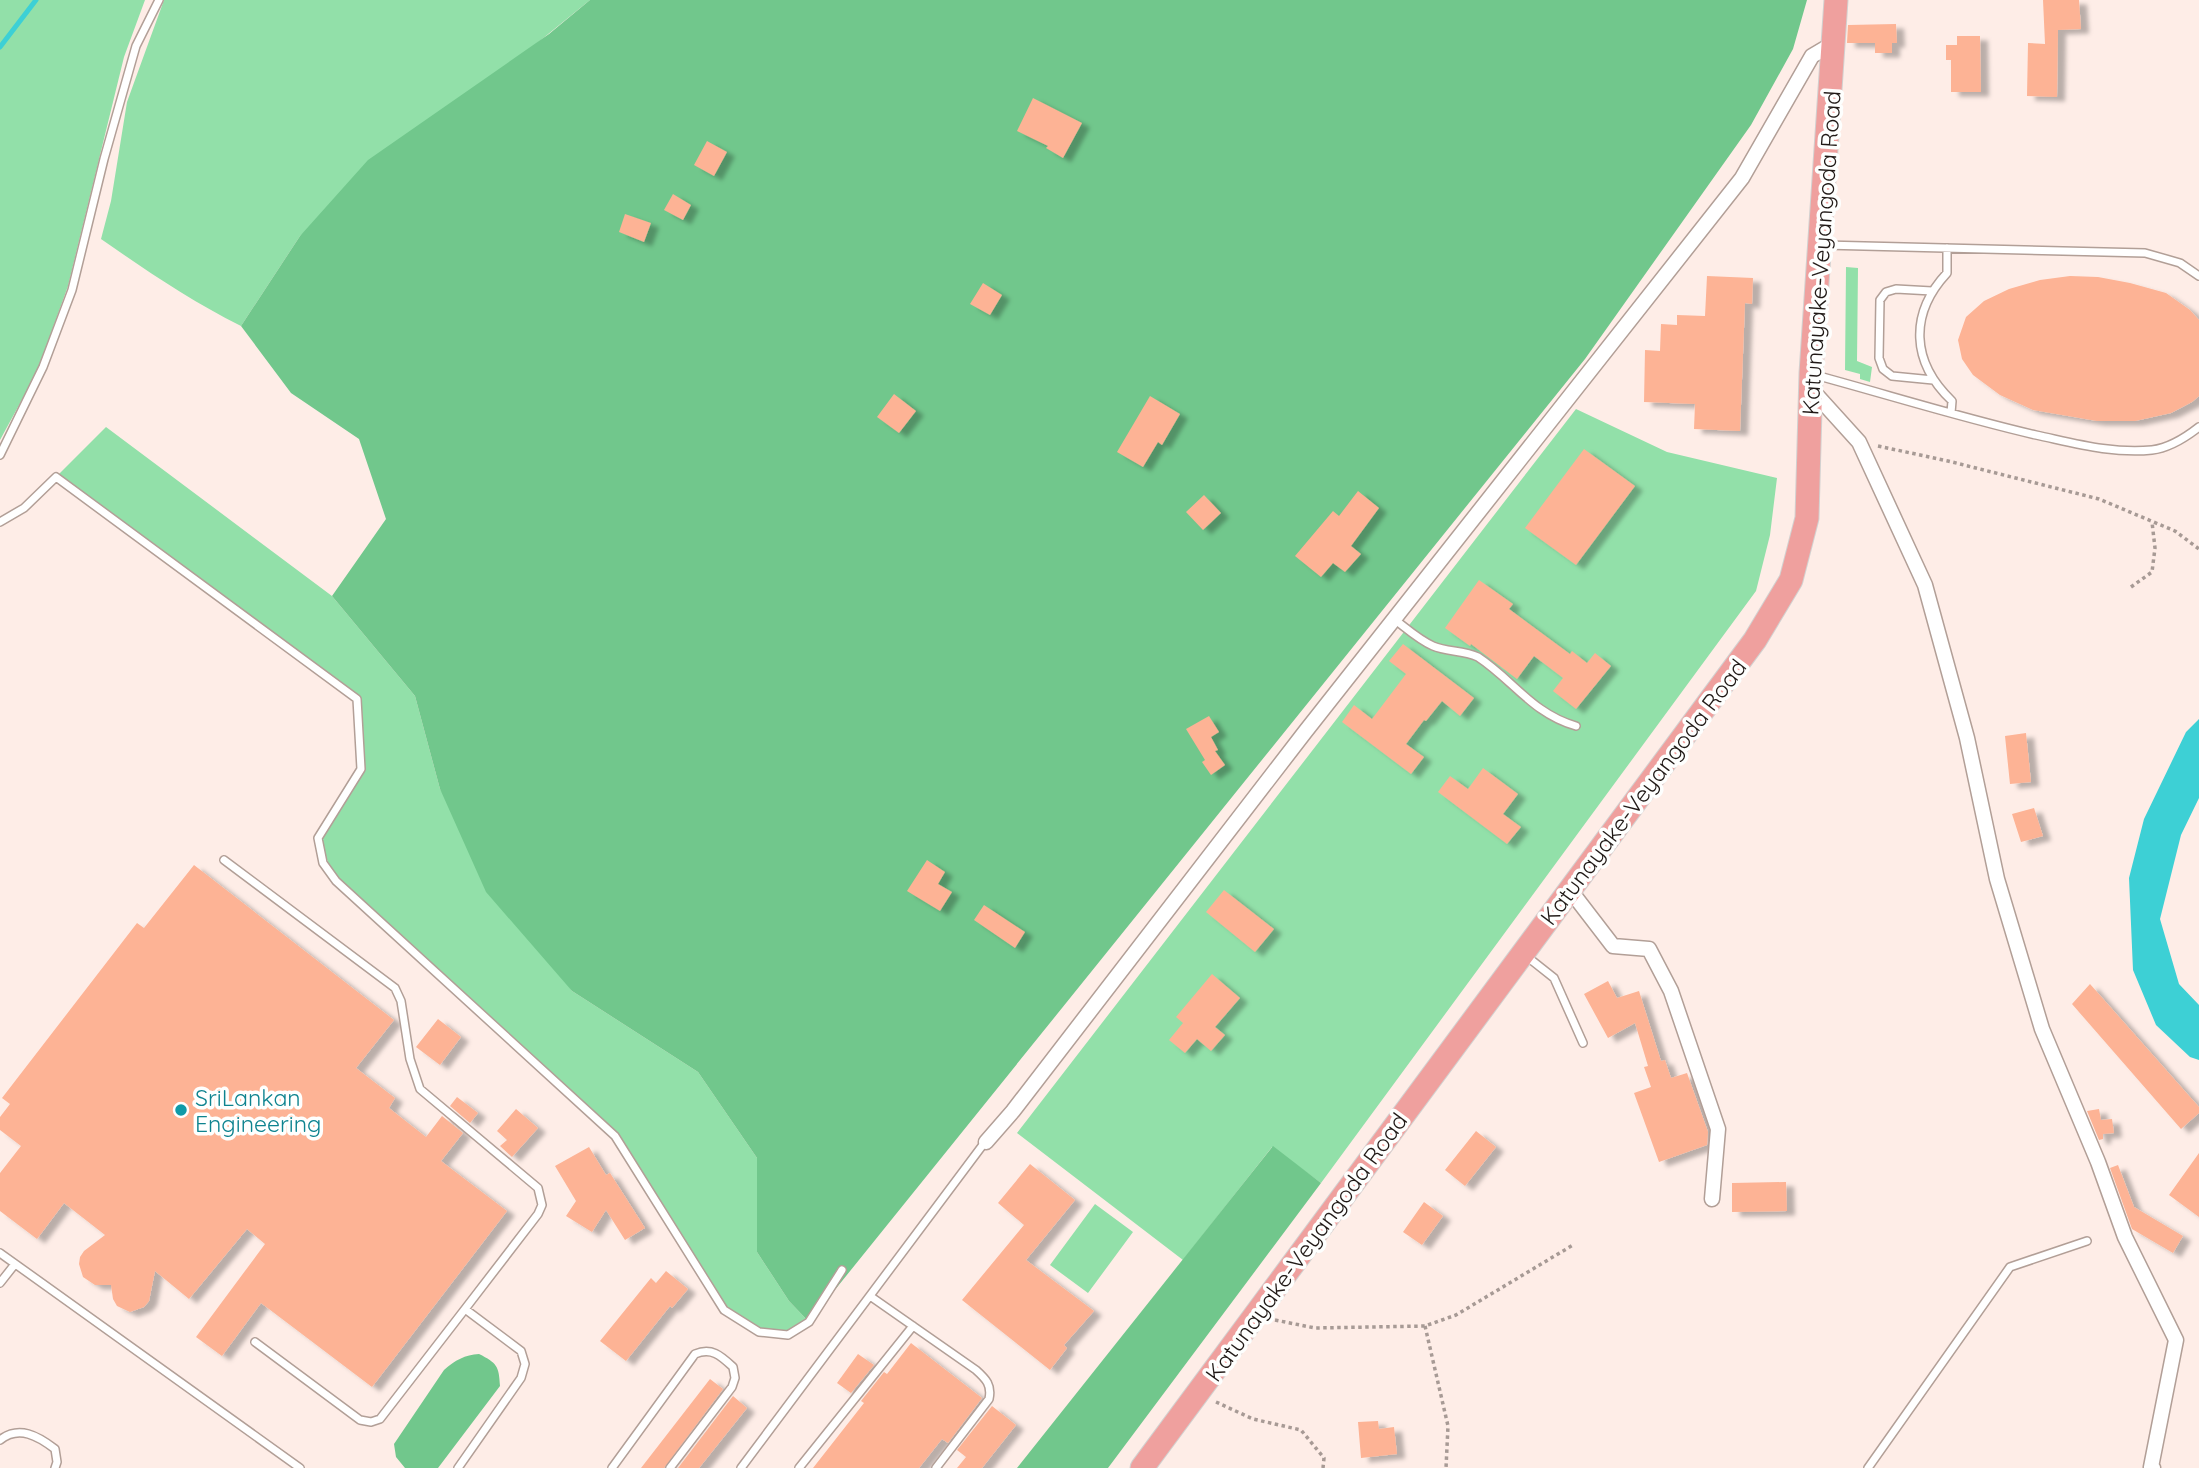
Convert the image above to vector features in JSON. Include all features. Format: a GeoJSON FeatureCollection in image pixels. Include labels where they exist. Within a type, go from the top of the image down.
{"type":"FeatureCollection","features":[{"type":"Feature","properties":{"kind":"main road","name":"Katunayake-Veyangoda Road"},"geometry":{"type":"LineString","coordinates":[[1142,1468],[1755,640],[1791,580],[1807,518],[1811,381],[1836,0]]}},
{"type":"Feature","properties":{"kind":"street"},"geometry":{"type":"LineString","coordinates":[[986,1142],[1021,1101],[1394,619],[1742,178],[1812,56],[1834,43]]}},
{"type":"Feature","properties":{"kind":"street"},"geometry":{"type":"LineString","coordinates":[[1811,381],[1859,442],[1925,585],[1967,738],[1997,879],[2042,1029],[2098,1162],[2125,1237],[2176,1340],[2151,1467],[2153,1468]]}},
{"type":"Feature","properties":{"kind":"street"},"geometry":{"type":"LineString","coordinates":[[1570,890],[1613,946],[1649,949],[1671,991],[1718,1129],[1712,1199]]}},
{"type":"Feature","properties":{"kind":"lane"},"geometry":{"type":"LineString","coordinates":[[0,455],[43,367],[72,290],[104,159],[136,46],[159,0]]}},
{"type":"Feature","properties":{"kind":"lane"},"geometry":{"type":"LineString","coordinates":[[1821,245],[2145,253],[2180,262],[2199,276]]}},
{"type":"Feature","properties":{"kind":"lane"},"geometry":{"type":"LineString","coordinates":[[1947,248],[1947,273],[1932,291],[1923,310],[1920,347],[1933,380],[1952,401],[1951,413]]}},
{"type":"Feature","properties":{"kind":"lane"},"geometry":{"type":"LineString","coordinates":[[1932,291],[1896,289],[1886,292],[1880,300],[1879,358],[1884,369],[1892,376],[1933,380]]}},
{"type":"Feature","properties":{"kind":"lane"},"geometry":{"type":"LineString","coordinates":[[1811,381],[2001,427],[2122,451],[2154,450],[2184,439],[2199,427]]}},
{"type":"Feature","properties":{"kind":"lane"},"geometry":{"type":"LineString","coordinates":[[0,522],[24,508],[56,477],[357,699],[361,769],[318,838],[323,863],[335,881],[615,1136],[724,1310],[759,1332],[788,1335],[808,1322],[842,1270]]}},
{"type":"Feature","properties":{"kind":"lane"},"geometry":{"type":"LineString","coordinates":[[1394,619],[1431,645],[1467,652],[1478,657],[1539,710],[1557,721],[1576,726]]}},
{"type":"Feature","properties":{"kind":"lane"},"geometry":{"type":"LineString","coordinates":[[224,860],[395,988],[401,1001],[410,1059],[420,1089],[538,1188],[542,1205],[538,1214],[380,1419],[371,1422],[360,1420],[254,1342]]}},
{"type":"Feature","properties":{"kind":"lane"},"geometry":{"type":"LineString","coordinates":[[1523,953],[1554,978],[1583,1043]]}},
{"type":"Feature","properties":{"kind":"lane"},"geometry":{"type":"LineString","coordinates":[[741,1468],[986,1142]]}},
{"type":"Feature","properties":{"kind":"lane"},"geometry":{"type":"LineString","coordinates":[[1868,1468],[2010,1267],[2087,1241]]}},
{"type":"Feature","properties":{"kind":"lane"},"geometry":{"type":"LineString","coordinates":[[0,1253],[300,1468]]}},
{"type":"Feature","properties":{"kind":"lane"},"geometry":{"type":"LineString","coordinates":[[0,1283],[15,1264]]}},
{"type":"Feature","properties":{"kind":"lane"},"geometry":{"type":"LineString","coordinates":[[870,1296],[988,1380],[989,1399],[936,1468]]}},
{"type":"Feature","properties":{"kind":"lane"},"geometry":{"type":"LineString","coordinates":[[458,1468],[521,1378],[525,1364],[521,1351],[465,1309]]}},
{"type":"Feature","properties":{"kind":"lane"},"geometry":{"type":"LineString","coordinates":[[799,1468],[913,1326]]}},
{"type":"Feature","properties":{"kind":"lane"},"geometry":{"type":"LineString","coordinates":[[612,1468],[695,1354],[713,1351],[733,1367],[735,1378],[732,1387],[670,1468]]}},
{"type":"Feature","properties":{"kind":"lane"},"geometry":{"type":"LineString","coordinates":[[0,1440],[10,1433],[18,1432],[36,1437],[55,1449],[55,1468]]}},
{"type":"Feature","properties":{"kind":"path"},"geometry":{"type":"LineString","coordinates":[[1859,442],[2099,499],[2175,531],[2199,549]]}},
{"type":"Feature","properties":{"kind":"path"},"geometry":{"type":"LineString","coordinates":[[2131,587],[2152,572],[2155,548],[2152,522]]}},
{"type":"Feature","properties":{"kind":"path"},"geometry":{"type":"LineString","coordinates":[[1256,1313],[1279,1322],[1315,1328],[1425,1326],[1456,1315],[1573,1245]]}},
{"type":"Feature","properties":{"kind":"path"},"geometry":{"type":"LineString","coordinates":[[1425,1326],[1448,1426],[1446,1468]]}},
{"type":"Feature","properties":{"kind":"path"},"geometry":{"type":"LineString","coordinates":[[1198,1394],[1253,1419],[1301,1430],[1324,1458],[1323,1468]]}},
{"type":"Feature","properties":{"kind":"green space"},"geometry":{"type":"Polygon","coordinates":[[[0,0],[145,0],[124,57],[68,286],[37,372],[0,440],[0,0]]]}},
{"type":"Feature","properties":{"kind":"green space"},"geometry":{"type":"Polygon","coordinates":[[[164,0],[590,0],[300,236],[241,326],[187,296],[101,239],[111,201],[127,102],[164,0]]]}},
{"type":"Feature","properties":{"kind":"green space"},"geometry":{"type":"Polygon","coordinates":[[[590,0],[1807,0],[1793,49],[1751,125],[1585,359],[809,1322],[789,1301],[757,1252],[757,1158],[698,1072],[572,991],[486,892],[440,789],[415,696],[332,596],[386,519],[359,439],[291,393],[241,326],[300,236],[368,160],[549,34],[590,0]]]}},
{"type":"Feature","properties":{"kind":"green space"},"geometry":{"type":"Polygon","coordinates":[[[1846,267],[1858,268],[1857,361],[1872,367],[1870,382],[1860,379],[1860,374],[1845,370],[1846,267]]]}},
{"type":"Feature","properties":{"kind":"green space"},"geometry":{"type":"Polygon","coordinates":[[[1576,409],[1667,452],[1777,478],[1770,535],[1756,591],[1321,1183],[1272,1147],[1183,1260],[1017,1133],[1576,409]]]}},
{"type":"Feature","properties":{"kind":"green space"},"geometry":{"type":"Polygon","coordinates":[[[106,427],[332,596],[415,696],[440,789],[572,991],[698,1072],[757,1158],[757,1252],[789,1301],[809,1322],[788,1335],[759,1332],[724,1310],[615,1136],[336,881],[318,838],[361,769],[357,698],[56,477],[106,427]]]}},
{"type":"Feature","properties":{"kind":"green space"},"geometry":{"type":"Polygon","coordinates":[[[1273,1146],[1321,1183],[1108,1468],[1017,1468],[1273,1146]]]}},
{"type":"Feature","properties":{"kind":"green space"},"geometry":{"type":"Polygon","coordinates":[[[1095,1204],[1133,1232],[1088,1293],[1050,1265],[1095,1204]]]}},
{"type":"Feature","properties":{"kind":"green space"},"geometry":{"type":"Polygon","coordinates":[[[479,1354],[496,1366],[500,1386],[438,1468],[405,1468],[396,1457],[394,1444],[444,1370],[460,1359],[479,1354]]]}},
{"type":"Feature","properties":{"kind":"water"},"geometry":{"type":"Polygon","coordinates":[[[2199,719],[2199,798],[2181,835],[2160,919],[2179,984],[2199,1005],[2199,1060],[2190,1057],[2156,1025],[2133,970],[2129,878],[2144,819],[2186,732],[2199,719]]]}},
{"type":"Feature","properties":{"kind":"building"},"geometry":{"type":"Polygon","coordinates":[[[2043,0],[2079,0],[2081,29],[2058,30],[2057,97],[2027,96],[2028,43],[2045,44],[2043,0]]]}},
{"type":"Feature","properties":{"kind":"building"},"geometry":{"type":"Polygon","coordinates":[[[1896,24],[1897,43],[1892,43],[1892,53],[1875,53],[1875,43],[1847,43],[1848,25],[1896,24]]]}},
{"type":"Feature","properties":{"kind":"building"},"geometry":{"type":"Polygon","coordinates":[[[1957,36],[1980,36],[1981,92],[1951,92],[1951,60],[1946,60],[1946,45],[1957,45],[1957,36]]]}},
{"type":"Feature","properties":{"kind":"building"},"geometry":{"type":"Polygon","coordinates":[[[1033,98],[1082,123],[1063,158],[1046,148],[1048,146],[1017,131],[1033,98]]]}},
{"type":"Feature","properties":{"kind":"building"},"geometry":{"type":"Polygon","coordinates":[[[707,141],[727,152],[714,176],[694,165],[707,141]]]}},
{"type":"Feature","properties":{"kind":"building"},"geometry":{"type":"Polygon","coordinates":[[[673,194],[691,205],[683,220],[664,210],[673,194]]]}},
{"type":"Feature","properties":{"kind":"building"},"geometry":{"type":"Polygon","coordinates":[[[625,214],[651,223],[644,242],[619,232],[625,214]]]}},
{"type":"Feature","properties":{"kind":"building"},"geometry":{"type":"Polygon","coordinates":[[[1707,276],[1753,278],[1752,304],[1745,303],[1740,431],[1694,429],[1695,404],[1644,402],[1645,350],[1660,351],[1661,324],[1677,325],[1677,315],[1705,316],[1707,276]]]}},
{"type":"Feature","properties":{"kind":"building"},"geometry":{"type":"Polygon","coordinates":[[[2070,276],[2098,277],[2166,293],[2190,310],[2199,320],[2199,396],[2171,413],[2135,421],[2097,421],[2033,410],[2000,395],[1973,375],[1962,359],[1958,340],[1966,317],[1984,301],[2009,289],[2040,280],[2070,276]]]}},
{"type":"Feature","properties":{"kind":"building"},"geometry":{"type":"Polygon","coordinates":[[[983,283],[1002,295],[990,315],[970,304],[983,283]]]}},
{"type":"Feature","properties":{"kind":"building"},"geometry":{"type":"Polygon","coordinates":[[[894,394],[916,411],[899,433],[877,417],[894,394]]]}},
{"type":"Feature","properties":{"kind":"building"},"geometry":{"type":"Polygon","coordinates":[[[1150,396],[1180,414],[1162,445],[1158,442],[1143,467],[1117,452],[1150,396]]]}},
{"type":"Feature","properties":{"kind":"building"},"geometry":{"type":"Polygon","coordinates":[[[1584,449],[1635,486],[1576,565],[1525,528],[1584,449]]]}},
{"type":"Feature","properties":{"kind":"building"},"geometry":{"type":"Polygon","coordinates":[[[1358,491],[1379,508],[1351,546],[1361,554],[1345,572],[1333,563],[1321,577],[1295,556],[1333,511],[1339,516],[1358,491]]]}},
{"type":"Feature","properties":{"kind":"building"},"geometry":{"type":"Polygon","coordinates":[[[1204,495],[1221,513],[1203,530],[1186,512],[1204,495]]]}},
{"type":"Feature","properties":{"kind":"building"},"geometry":{"type":"Polygon","coordinates":[[[1479,580],[1513,604],[1509,609],[1570,654],[1572,651],[1587,663],[1595,653],[1611,666],[1576,709],[1553,691],[1563,678],[1534,656],[1517,679],[1445,628],[1479,580]]]}},
{"type":"Feature","properties":{"kind":"building"},"geometry":{"type":"Polygon","coordinates":[[[1403,644],[1474,698],[1460,716],[1442,701],[1426,721],[1424,720],[1406,744],[1424,757],[1411,774],[1342,722],[1354,705],[1372,719],[1406,674],[1389,661],[1403,644]]]}},
{"type":"Feature","properties":{"kind":"building"},"geometry":{"type":"Polygon","coordinates":[[[1209,716],[1219,732],[1211,737],[1218,750],[1215,751],[1225,765],[1211,775],[1186,729],[1209,716]]]}},
{"type":"Feature","properties":{"kind":"building"},"geometry":{"type":"Polygon","coordinates":[[[2026,733],[2031,782],[2010,784],[2005,736],[2026,733]]]}},
{"type":"Feature","properties":{"kind":"building"},"geometry":{"type":"Polygon","coordinates":[[[1483,768],[1518,794],[1503,814],[1521,827],[1507,844],[1438,792],[1450,776],[1468,789],[1483,768]]]}},
{"type":"Feature","properties":{"kind":"building"},"geometry":{"type":"Polygon","coordinates":[[[2034,808],[2043,836],[2021,842],[2012,814],[2034,808]]]}},
{"type":"Feature","properties":{"kind":"building"},"geometry":{"type":"Polygon","coordinates":[[[927,860],[945,872],[938,884],[952,892],[940,911],[907,891],[927,860]]]}},
{"type":"Feature","properties":{"kind":"building"},"geometry":{"type":"Polygon","coordinates":[[[194,865],[394,1020],[356,1068],[395,1098],[389,1108],[426,1137],[442,1116],[463,1133],[441,1161],[507,1211],[372,1387],[261,1303],[222,1356],[196,1337],[265,1244],[247,1229],[189,1299],[155,1271],[149,1301],[144,1307],[130,1312],[117,1306],[111,1285],[95,1285],[83,1277],[80,1257],[105,1235],[64,1203],[37,1239],[0,1211],[0,1173],[21,1146],[0,1130],[0,1117],[10,1104],[2,1098],[137,923],[144,928],[194,865]]]}},
{"type":"Feature","properties":{"kind":"building"},"geometry":{"type":"Polygon","coordinates":[[[1224,890],[1274,929],[1255,952],[1206,912],[1224,890]]]}},
{"type":"Feature","properties":{"kind":"building"},"geometry":{"type":"Polygon","coordinates":[[[984,905],[1025,932],[1015,948],[974,920],[984,905]]]}},
{"type":"Feature","properties":{"kind":"building"},"geometry":{"type":"Polygon","coordinates":[[[1212,974],[1240,998],[1215,1027],[1225,1035],[1211,1051],[1197,1039],[1185,1053],[1169,1040],[1183,1023],[1176,1017],[1212,974]]]}},
{"type":"Feature","properties":{"kind":"building"},"geometry":{"type":"Polygon","coordinates":[[[1608,981],[1617,998],[1639,991],[1661,1061],[1665,1060],[1671,1078],[1687,1073],[1708,1132],[1707,1145],[1659,1162],[1634,1093],[1651,1087],[1644,1067],[1648,1066],[1635,1023],[1608,1038],[1584,994],[1608,981]]]}},
{"type":"Feature","properties":{"kind":"building"},"geometry":{"type":"Polygon","coordinates":[[[2090,984],[2199,1107],[2199,1113],[2181,1129],[2072,1004],[2090,984]]]}},
{"type":"Feature","properties":{"kind":"building"},"geometry":{"type":"Polygon","coordinates":[[[438,1019],[461,1037],[440,1065],[416,1047],[438,1019]]]}},
{"type":"Feature","properties":{"kind":"building"},"geometry":{"type":"Polygon","coordinates":[[[457,1097],[478,1113],[470,1123],[450,1106],[457,1097]]]}},
{"type":"Feature","properties":{"kind":"building"},"geometry":{"type":"Polygon","coordinates":[[[516,1109],[538,1128],[512,1157],[500,1146],[507,1140],[497,1131],[516,1109]]]}},
{"type":"Feature","properties":{"kind":"building"},"geometry":{"type":"Polygon","coordinates":[[[2099,1109],[2101,1120],[2112,1119],[2114,1133],[2103,1134],[2103,1139],[2099,1140],[2087,1111],[2099,1109]]]}},
{"type":"Feature","properties":{"kind":"building"},"geometry":{"type":"Polygon","coordinates":[[[1476,1131],[1496,1147],[1465,1186],[1445,1170],[1476,1131]]]}},
{"type":"Feature","properties":{"kind":"building"},"geometry":{"type":"Polygon","coordinates":[[[589,1147],[606,1175],[610,1173],[645,1228],[625,1240],[606,1210],[592,1232],[566,1216],[576,1201],[555,1166],[589,1147]]]}},
{"type":"Feature","properties":{"kind":"building"},"geometry":{"type":"Polygon","coordinates":[[[2199,1153],[2199,1217],[2169,1195],[2199,1153]]]}},
{"type":"Feature","properties":{"kind":"building"},"geometry":{"type":"Polygon","coordinates":[[[1030,1164],[1075,1200],[1026,1260],[1094,1311],[1064,1345],[1067,1348],[1050,1370],[962,1300],[1024,1225],[998,1203],[1030,1164]]]}},
{"type":"Feature","properties":{"kind":"building"},"geometry":{"type":"Polygon","coordinates":[[[2118,1165],[2134,1207],[2183,1236],[2173,1253],[2132,1229],[2110,1168],[2118,1165]]]}},
{"type":"Feature","properties":{"kind":"building"},"geometry":{"type":"Polygon","coordinates":[[[1786,1182],[1787,1211],[1732,1212],[1732,1183],[1786,1182]]]}},
{"type":"Feature","properties":{"kind":"building"},"geometry":{"type":"Polygon","coordinates":[[[1424,1202],[1443,1216],[1422,1245],[1403,1232],[1424,1202]]]}},
{"type":"Feature","properties":{"kind":"building"},"geometry":{"type":"Polygon","coordinates":[[[666,1271],[688,1289],[672,1308],[670,1306],[626,1361],[600,1341],[651,1278],[656,1283],[666,1271]]]}},
{"type":"Feature","properties":{"kind":"building"},"geometry":{"type":"Polygon","coordinates":[[[911,1343],[982,1398],[948,1443],[942,1439],[919,1468],[813,1468],[864,1403],[861,1401],[911,1343]]]}},
{"type":"Feature","properties":{"kind":"building"},"geometry":{"type":"Polygon","coordinates":[[[858,1354],[874,1365],[851,1393],[837,1383],[858,1354]]]}},
{"type":"Feature","properties":{"kind":"building"},"geometry":{"type":"Polygon","coordinates":[[[710,1379],[723,1389],[664,1468],[641,1468],[710,1379]]]}},
{"type":"Feature","properties":{"kind":"building"},"geometry":{"type":"Polygon","coordinates":[[[733,1396],[747,1408],[699,1468],[678,1468],[733,1396]]]}},
{"type":"Feature","properties":{"kind":"building"},"geometry":{"type":"Polygon","coordinates":[[[992,1406],[1016,1425],[982,1468],[957,1468],[966,1457],[957,1450],[992,1406]]]}},
{"type":"Feature","properties":{"kind":"building"},"geometry":{"type":"Polygon","coordinates":[[[1378,1421],[1379,1429],[1394,1427],[1397,1454],[1361,1458],[1358,1422],[1378,1421]]]}},
{"type":"Feature","properties":{"kind":"waterway"},"geometry":{"type":"LineString","coordinates":[[0,47],[36,0]]}},
{"type":"Feature","properties":{"kind":"place","name":"SriLankan Engineering"},"geometry":{"type":"Point","coordinates":[181,1110]}}]}
